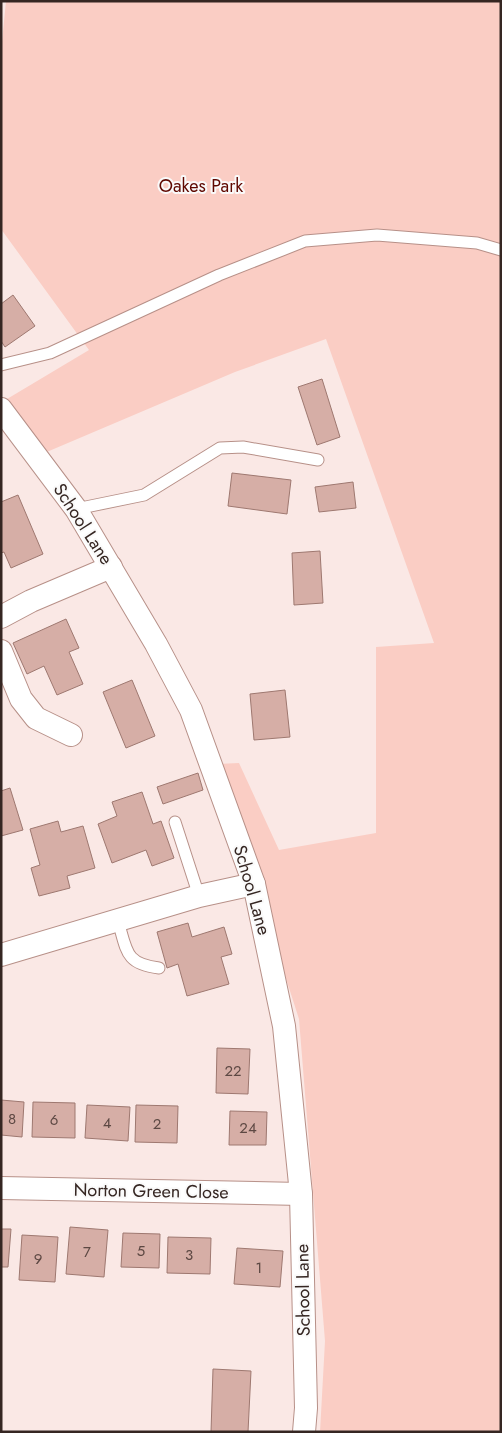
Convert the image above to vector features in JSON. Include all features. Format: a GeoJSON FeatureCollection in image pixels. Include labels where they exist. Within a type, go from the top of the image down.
{"type":"FeatureCollection","features":[{"type":"Feature","properties":{"kind":"street","name":"School Lane"},"geometry":{"type":"LineString","coordinates":[[1,409],[76,509],[111,567],[191,710],[254,884],[284,1026],[301,1194],[306,1408],[304,1432]]}},
{"type":"Feature","properties":{"kind":"street"},"geometry":{"type":"LineString","coordinates":[[1,617],[30,602],[111,567]]}},
{"type":"Feature","properties":{"kind":"street"},"geometry":{"type":"LineString","coordinates":[[1,651],[21,699],[36,718],[71,735]]}},
{"type":"Feature","properties":{"kind":"street"},"geometry":{"type":"LineString","coordinates":[[1,954],[199,896],[254,884]]}},
{"type":"Feature","properties":{"kind":"street","name":"Norton Green Close"},"geometry":{"type":"LineString","coordinates":[[1,1188],[301,1194]]}},
{"type":"Feature","properties":{"kind":"lane"},"geometry":{"type":"LineString","coordinates":[[1,365],[50,353],[219,274],[305,240],[377,235],[476,243],[501,250]]}},
{"type":"Feature","properties":{"kind":"lane"},"geometry":{"type":"LineString","coordinates":[[76,509],[144,495],[220,448],[243,447],[318,460]]}},
{"type":"Feature","properties":{"kind":"lane"},"geometry":{"type":"LineString","coordinates":[[175,822],[199,896]]}},
{"type":"Feature","properties":{"kind":"lane"},"geometry":{"type":"LineString","coordinates":[[118,921],[130,958],[141,966],[159,968]]}},
{"type":"Feature","properties":{"kind":"green space","name":"Oakes Park"},"geometry":{"type":"Polygon","coordinates":[[[6,1],[501,1],[501,1432],[320,1432],[325,1341],[299,1019],[217,764],[239,763],[279,850],[376,833],[376,647],[434,643],[326,339],[235,372],[42,454],[7,399],[89,350],[1,229],[1,52],[6,1]]]}},
{"type":"Feature","properties":{"kind":"building"},"geometry":{"type":"Polygon","coordinates":[[[13,295],[35,326],[5,347],[1,341],[1,304],[13,295]]]}},
{"type":"Feature","properties":{"kind":"building"},"geometry":{"type":"Polygon","coordinates":[[[322,379],[340,437],[317,445],[298,387],[322,379]]]}},
{"type":"Feature","properties":{"kind":"building"},"geometry":{"type":"Polygon","coordinates":[[[232,473],[291,480],[287,514],[228,506],[232,473]]]}},
{"type":"Feature","properties":{"kind":"building"},"geometry":{"type":"Polygon","coordinates":[[[353,482],[356,508],[319,512],[315,487],[353,482]]]}},
{"type":"Feature","properties":{"kind":"building"},"geometry":{"type":"Polygon","coordinates":[[[18,495],[43,554],[11,568],[4,552],[1,553],[1,502],[18,495]]]}},
{"type":"Feature","properties":{"kind":"building"},"geometry":{"type":"Polygon","coordinates":[[[320,551],[323,603],[294,605],[292,553],[320,551]]]}},
{"type":"Feature","properties":{"kind":"building"},"geometry":{"type":"Polygon","coordinates":[[[66,619],[79,648],[69,652],[83,684],[57,695],[44,666],[27,674],[13,643],[66,619]]]}},
{"type":"Feature","properties":{"kind":"building"},"geometry":{"type":"Polygon","coordinates":[[[132,680],[155,736],[126,748],[103,692],[132,680]]]}},
{"type":"Feature","properties":{"kind":"building"},"geometry":{"type":"Polygon","coordinates":[[[285,690],[290,737],[254,740],[250,694],[285,690]]]}},
{"type":"Feature","properties":{"kind":"building"},"geometry":{"type":"Polygon","coordinates":[[[198,773],[203,790],[163,804],[157,787],[198,773]]]}},
{"type":"Feature","properties":{"kind":"building"},"geometry":{"type":"Polygon","coordinates":[[[10,788],[23,830],[1,836],[1,791],[10,788]]]}},
{"type":"Feature","properties":{"kind":"building"},"geometry":{"type":"Polygon","coordinates":[[[142,792],[153,824],[161,821],[174,858],[152,866],[146,850],[112,863],[98,824],[117,816],[112,802],[142,792]]]}},
{"type":"Feature","properties":{"kind":"building"},"geometry":{"type":"Polygon","coordinates":[[[58,821],[61,832],[83,826],[95,868],[67,876],[70,888],[39,896],[31,868],[40,865],[30,829],[58,821]]]}},
{"type":"Feature","properties":{"kind":"building"},"geometry":{"type":"Polygon","coordinates":[[[188,923],[192,937],[224,927],[232,954],[221,957],[229,984],[187,996],[178,964],[167,968],[157,932],[188,923]]]}},
{"type":"Feature","properties":{"kind":"building"},"geometry":{"type":"Polygon","coordinates":[[[217,1048],[250,1049],[248,1094],[216,1093],[217,1048]]]}},
{"type":"Feature","properties":{"kind":"building"},"geometry":{"type":"Polygon","coordinates":[[[1,1100],[24,1102],[22,1137],[1,1135],[1,1100]]]}},
{"type":"Feature","properties":{"kind":"building"},"geometry":{"type":"Polygon","coordinates":[[[33,1102],[75,1103],[75,1138],[32,1137],[33,1102]]]}},
{"type":"Feature","properties":{"kind":"building"},"geometry":{"type":"Polygon","coordinates":[[[87,1105],[130,1107],[128,1141],[85,1138],[87,1105]]]}},
{"type":"Feature","properties":{"kind":"building"},"geometry":{"type":"Polygon","coordinates":[[[136,1105],[178,1106],[177,1143],[135,1142],[136,1105]]]}},
{"type":"Feature","properties":{"kind":"building"},"geometry":{"type":"Polygon","coordinates":[[[230,1111],[267,1112],[266,1145],[229,1145],[230,1111]]]}},
{"type":"Feature","properties":{"kind":"building"},"geometry":{"type":"Polygon","coordinates":[[[70,1227],[108,1230],[104,1277],[66,1274],[70,1227]]]}},
{"type":"Feature","properties":{"kind":"building"},"geometry":{"type":"Polygon","coordinates":[[[1,1229],[11,1229],[8,1267],[1,1267],[1,1229]]]}},
{"type":"Feature","properties":{"kind":"building"},"geometry":{"type":"Polygon","coordinates":[[[123,1233],[160,1234],[159,1268],[121,1267],[123,1233]]]}},
{"type":"Feature","properties":{"kind":"building"},"geometry":{"type":"Polygon","coordinates":[[[22,1235],[58,1237],[55,1282],[19,1280],[22,1235]]]}},
{"type":"Feature","properties":{"kind":"building"},"geometry":{"type":"Polygon","coordinates":[[[168,1237],[211,1238],[210,1274],[167,1273],[168,1237]]]}},
{"type":"Feature","properties":{"kind":"building"},"geometry":{"type":"Polygon","coordinates":[[[237,1248],[283,1251],[280,1287],[234,1284],[237,1248]]]}},
{"type":"Feature","properties":{"kind":"building"},"geometry":{"type":"Polygon","coordinates":[[[213,1369],[251,1371],[248,1432],[211,1432],[213,1369]]]}}]}
